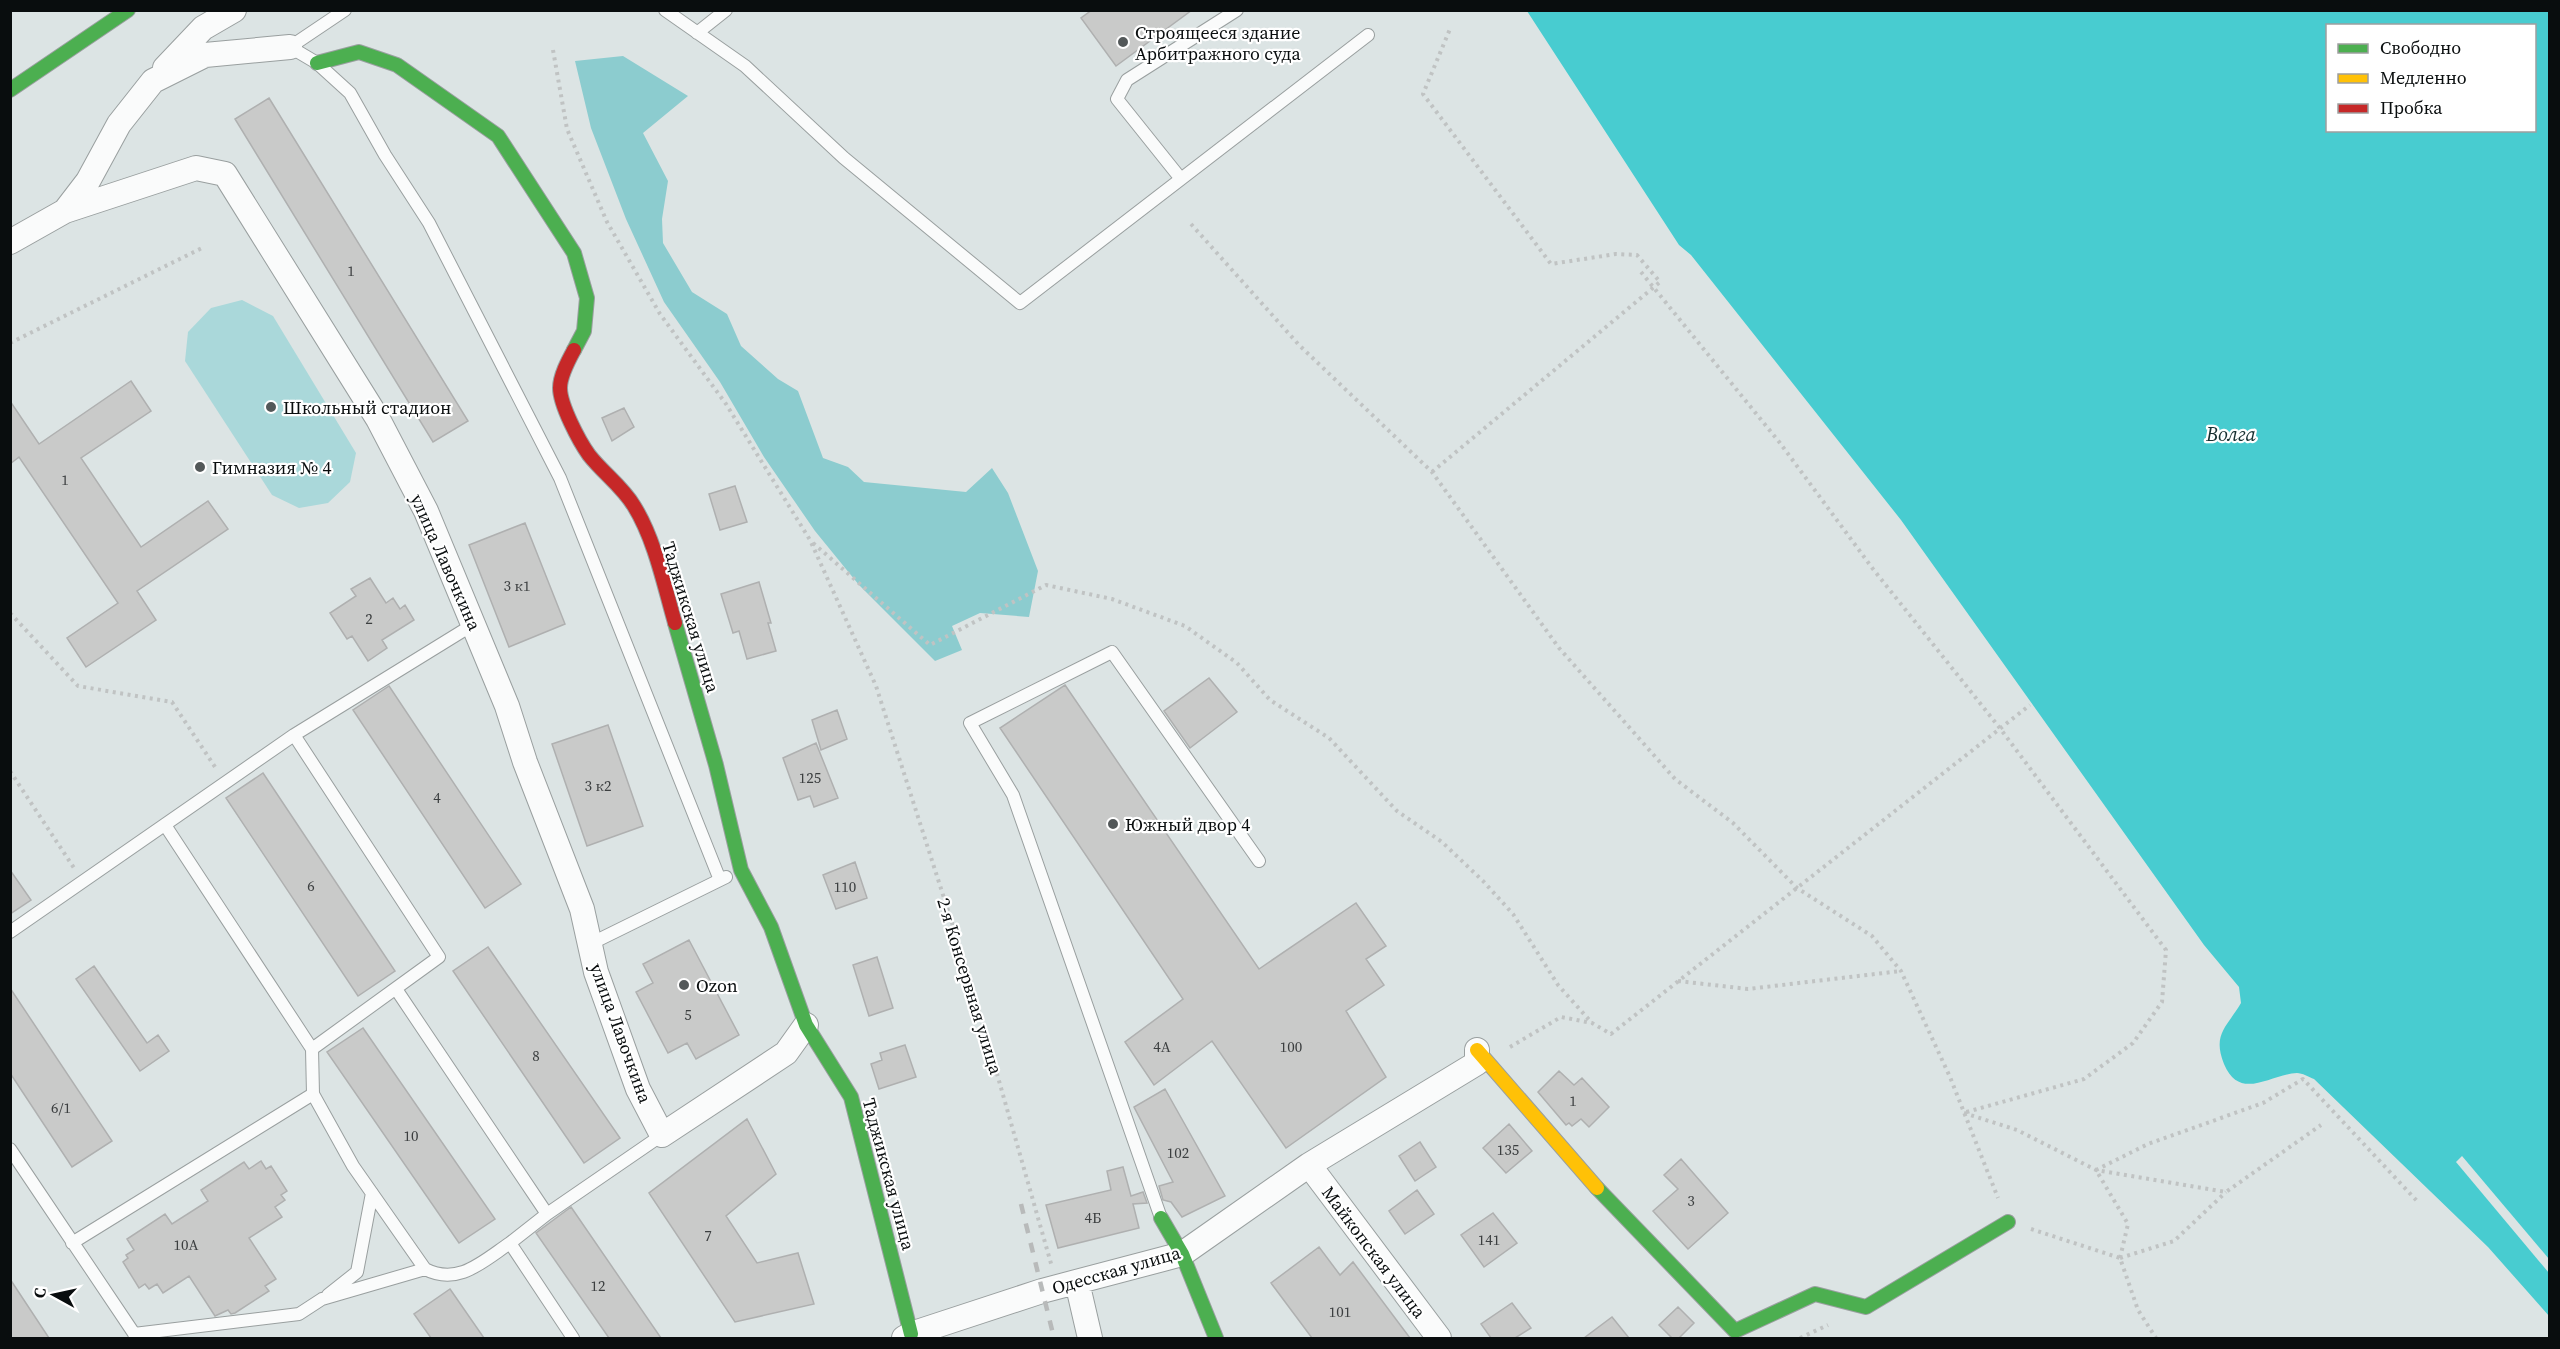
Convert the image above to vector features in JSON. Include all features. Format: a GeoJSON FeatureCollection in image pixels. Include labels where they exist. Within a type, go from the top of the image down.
{"type":"FeatureCollection","features":[{"type":"Feature","properties":{"kind":"street"},"geometry":{"type":"LineString","coordinates":[[10,90],[128,10]]}},
{"type":"Feature","properties":{"kind":"street"},"geometry":{"type":"LineString","coordinates":[[10,242],[65,211],[88,181],[119,124],[153,81],[203,28],[234,10]]}},
{"type":"Feature","properties":{"kind":"street"},"geometry":{"type":"LineString","coordinates":[[153,81],[206,55],[290,47]]}},
{"type":"Feature","properties":{"kind":"street","name":"Таджикская улица"},"geometry":{"type":"LineString","coordinates":[[317,63],[359,52],[398,65],[464,110],[498,136],[574,253],[587,298],[584,331],[567,363],[560,389],[571,424],[589,455],[617,483],[635,507],[655,555],[716,765],[741,870],[771,927],[807,1025],[850,1097],[907,1336]]}},
{"type":"Feature","properties":{"kind":"street","name":"улица Лавочкина"},"geometry":{"type":"LineString","coordinates":[[65,211],[196,168],[225,174],[378,418],[426,511],[474,624],[582,909],[596,972],[638,1089],[662,1135]]}},
{"type":"Feature","properties":{"kind":"street"},"geometry":{"type":"LineString","coordinates":[[662,1135],[786,1053],[807,1025]]}},
{"type":"Feature","properties":{"kind":"street"},"geometry":{"type":"LineString","coordinates":[[1481,1056],[1576,1166],[1735,1331],[1815,1294],[1866,1307],[2008,1222]]}},
{"type":"Feature","properties":{"kind":"street","name":"Одесская улица"},"geometry":{"type":"LineString","coordinates":[[907,1336],[1067,1285],[1182,1254],[1309,1165],[1477,1063],[1481,1056]]}},
{"type":"Feature","properties":{"kind":"street","name":"Майкопская улица"},"geometry":{"type":"LineString","coordinates":[[1309,1165],[1439,1338]]}},
{"type":"Feature","properties":{"kind":"street"},"geometry":{"type":"LineString","coordinates":[[1161,1218],[1182,1254],[1216,1338]]}},
{"type":"Feature","properties":{"kind":"street"},"geometry":{"type":"LineString","coordinates":[[1067,1285],[1090,1338]]}},
{"type":"Feature","properties":{"kind":"lane"},"geometry":{"type":"LineString","coordinates":[[345,10],[290,47],[317,63],[350,93],[385,155],[429,223],[560,478],[720,879]]}},
{"type":"Feature","properties":{"kind":"lane"},"geometry":{"type":"LineString","coordinates":[[664,10],[745,66],[844,158],[1020,303],[1368,35]]}},
{"type":"Feature","properties":{"kind":"lane"},"geometry":{"type":"LineString","coordinates":[[697,33],[726,10]]}},
{"type":"Feature","properties":{"kind":"lane"},"geometry":{"type":"LineString","coordinates":[[1181,179],[1117,99],[1127,80],[1237,10]]}},
{"type":"Feature","properties":{"kind":"lane"},"geometry":{"type":"LineString","coordinates":[[10,932],[294,735],[474,624]]}},
{"type":"Feature","properties":{"kind":"lane"},"geometry":{"type":"LineString","coordinates":[[1161,1218],[1013,795],[970,723],[1112,652],[1259,861]]}},
{"type":"Feature","properties":{"kind":"lane"},"geometry":{"type":"LineString","coordinates":[[294,735],[439,957],[312,1049]]}},
{"type":"Feature","properties":{"kind":"lane"},"geometry":{"type":"LineString","coordinates":[[165,825],[312,1049],[313,1094],[353,1166],[424,1269],[439,1276],[469,1271],[662,1135]]}},
{"type":"Feature","properties":{"kind":"lane"},"geometry":{"type":"LineString","coordinates":[[590,944],[741,870]]}},
{"type":"Feature","properties":{"kind":"lane"},"geometry":{"type":"LineString","coordinates":[[396,989],[547,1214]]}},
{"type":"Feature","properties":{"kind":"lane"},"geometry":{"type":"LineString","coordinates":[[72,1243],[313,1094]]}},
{"type":"Feature","properties":{"kind":"lane"},"geometry":{"type":"LineString","coordinates":[[10,1149],[135,1336],[299,1314],[357,1272],[372,1193]]}},
{"type":"Feature","properties":{"kind":"lane"},"geometry":{"type":"LineString","coordinates":[[510,1244],[573,1338]]}},
{"type":"Feature","properties":{"kind":"lane"},"geometry":{"type":"LineString","coordinates":[[322,1299],[424,1269]]}},
{"type":"Feature","properties":{"kind":"path"},"geometry":{"type":"LineString","coordinates":[[1432,472],[1660,282],[1637,255],[1616,254],[1551,264],[1423,94],[1450,29]]}},
{"type":"Feature","properties":{"kind":"path"},"geometry":{"type":"LineString","coordinates":[[553,50],[567,129],[607,222],[660,314],[726,404],[810,540],[930,645],[1046,585],[1112,599],[1185,626],[1237,663],[1270,700],[1329,738],[1397,811],[1442,842],[1483,881],[1513,914],[1558,985],[1592,1023],[1611,1034],[2030,705]]}},
{"type":"Feature","properties":{"kind":"path"},"geometry":{"type":"LineString","coordinates":[[1191,224],[1299,345],[1432,472],[1558,648],[1675,779],[1733,823],[1797,888],[1872,936],[1901,971],[1950,1077],[2008,1222],[2120,1258],[2175,1241],[2226,1192],[2321,1125]]}},
{"type":"Feature","properties":{"kind":"path"},"geometry":{"type":"LineString","coordinates":[[10,343],[204,248]]}},
{"type":"Feature","properties":{"kind":"path"},"geometry":{"type":"LineString","coordinates":[[1641,272],[1780,443],[2166,950],[2162,1002],[2133,1044],[2084,1079],[1963,1113]]}},
{"type":"Feature","properties":{"kind":"path","name":"2-я Консервная улица"},"geometry":{"type":"LineString","coordinates":[[810,540],[876,686],[1067,1285]]}},
{"type":"Feature","properties":{"kind":"path"},"geometry":{"type":"LineString","coordinates":[[10,613],[78,686],[172,702],[225,784]]}},
{"type":"Feature","properties":{"kind":"path"},"geometry":{"type":"LineString","coordinates":[[10,771],[83,881]]}},
{"type":"Feature","properties":{"kind":"path"},"geometry":{"type":"LineString","coordinates":[[1677,981],[1748,989],[1901,971]]}},
{"type":"Feature","properties":{"kind":"path"},"geometry":{"type":"LineString","coordinates":[[1481,1056],[1562,1017],[1592,1023]]}},
{"type":"Feature","properties":{"kind":"path"},"geometry":{"type":"LineString","coordinates":[[2096,1170],[2148,1144],[2263,1103],[2303,1079],[2416,1201]]}},
{"type":"Feature","properties":{"kind":"path"},"geometry":{"type":"LineString","coordinates":[[1963,1113],[2017,1130],[2096,1170],[2226,1192]]}},
{"type":"Feature","properties":{"kind":"path"},"geometry":{"type":"LineString","coordinates":[[2096,1170],[2128,1224],[2120,1258],[2138,1310],[2156,1338]]}},
{"type":"Feature","properties":{"kind":"shaded area"},"geometry":{"type":"Polygon","coordinates":[[[623,56],[688,96],[643,133],[668,181],[662,219],[663,243],[692,292],[727,314],[741,346],[778,379],[798,391],[823,458],[848,467],[864,482],[966,492],[992,468],[1008,493],[1038,571],[1029,617],[980,613],[952,626],[962,650],[935,661],[859,585],[815,531],[764,457],[720,382],[664,302],[626,219],[591,128],[575,61],[623,56]]]}},
{"type":"Feature","properties":{"kind":"shaded area","name":"Школьный стадион"},"geometry":{"type":"Polygon","coordinates":[[[242,300],[273,316],[356,453],[350,482],[328,503],[299,508],[272,495],[185,361],[188,332],[211,308],[242,300]]]}},
{"type":"Feature","properties":{"kind":"water","name":"Волга"},"geometry":{"type":"Polygon","coordinates":[[[1527,11],[2549,11],[2549,1316],[2488,1247],[2314,1079],[2297,1073],[2247,1084],[2238,1082],[2231,1075],[2221,1054],[2220,1038],[2241,1003],[2239,987],[2204,945],[1901,520],[1691,255],[1679,245],[1527,11]]]}},
{"type":"Feature","properties":{"kind":"pier"},"geometry":{"type":"Polygon","coordinates":[[[2462,1156],[2549,1259],[2549,1273],[2456,1162],[2462,1156]]]}},
{"type":"Feature","properties":{"kind":"building","name":"Строящееся здание Арбитражного суда"},"geometry":{"type":"Polygon","coordinates":[[[1092,10],[1192,10],[1116,66],[1081,18],[1092,10]]]}},
{"type":"Feature","properties":{"kind":"building"},"geometry":{"type":"Polygon","coordinates":[[[269,98],[468,421],[433,442],[235,119],[269,98]]]}},
{"type":"Feature","properties":{"kind":"building"},"geometry":{"type":"Polygon","coordinates":[[[131,381],[151,411],[81,458],[141,547],[208,501],[228,529],[137,591],[156,620],[86,667],[67,638],[118,603],[19,457],[10,464],[10,401],[39,444],[131,381]]]}},
{"type":"Feature","properties":{"kind":"building"},"geometry":{"type":"Polygon","coordinates":[[[624,408],[634,427],[612,441],[602,418],[624,408]]]}},
{"type":"Feature","properties":{"kind":"building"},"geometry":{"type":"Polygon","coordinates":[[[735,486],[747,522],[720,530],[709,494],[735,486]]]}},
{"type":"Feature","properties":{"kind":"building"},"geometry":{"type":"Polygon","coordinates":[[[525,523],[565,624],[509,647],[469,545],[525,523]]]}},
{"type":"Feature","properties":{"kind":"building"},"geometry":{"type":"Polygon","coordinates":[[[370,578],[386,603],[393,598],[400,609],[405,605],[414,620],[382,640],[387,648],[368,661],[352,636],[347,639],[330,613],[356,596],[351,589],[370,578]]]}},
{"type":"Feature","properties":{"kind":"building"},"geometry":{"type":"Polygon","coordinates":[[[759,582],[771,623],[768,623],[776,651],[747,659],[739,631],[733,633],[721,594],[759,582]]]}},
{"type":"Feature","properties":{"kind":"building"},"geometry":{"type":"Polygon","coordinates":[[[1209,678],[1237,712],[1190,748],[1164,711],[1209,678]]]}},
{"type":"Feature","properties":{"kind":"building"},"geometry":{"type":"Polygon","coordinates":[[[1065,685],[1259,969],[1356,903],[1386,946],[1366,959],[1384,985],[1346,1011],[1386,1077],[1286,1148],[1212,1041],[1154,1085],[1125,1042],[1183,999],[1000,728],[1065,685]]]}},
{"type":"Feature","properties":{"kind":"building"},"geometry":{"type":"Polygon","coordinates":[[[389,686],[521,884],[485,908],[353,710],[389,686]]]}},
{"type":"Feature","properties":{"kind":"building"},"geometry":{"type":"Polygon","coordinates":[[[837,710],[847,739],[821,750],[812,720],[837,710]]]}},
{"type":"Feature","properties":{"kind":"building"},"geometry":{"type":"Polygon","coordinates":[[[608,725],[643,826],[587,846],[552,744],[608,725]]]}},
{"type":"Feature","properties":{"kind":"building"},"geometry":{"type":"Polygon","coordinates":[[[816,743],[838,798],[814,807],[810,796],[798,800],[783,758],[816,743]]]}},
{"type":"Feature","properties":{"kind":"building"},"geometry":{"type":"Polygon","coordinates":[[[263,773],[395,971],[358,996],[226,798],[263,773]]]}},
{"type":"Feature","properties":{"kind":"building"},"geometry":{"type":"Polygon","coordinates":[[[855,862],[867,898],[836,909],[823,875],[855,862]]]}},
{"type":"Feature","properties":{"kind":"building"},"geometry":{"type":"Polygon","coordinates":[[[10,870],[31,900],[10,914],[10,870]]]}},
{"type":"Feature","properties":{"kind":"building"},"geometry":{"type":"Polygon","coordinates":[[[689,940],[739,1035],[696,1059],[687,1043],[668,1053],[636,992],[653,983],[643,964],[689,940]]]}},
{"type":"Feature","properties":{"kind":"building"},"geometry":{"type":"Polygon","coordinates":[[[488,947],[620,1138],[584,1163],[453,971],[488,947]]]}},
{"type":"Feature","properties":{"kind":"building"},"geometry":{"type":"Polygon","coordinates":[[[877,957],[893,1008],[869,1016],[853,965],[877,957]]]}},
{"type":"Feature","properties":{"kind":"building"},"geometry":{"type":"Polygon","coordinates":[[[94,966],[147,1043],[158,1035],[169,1051],[140,1071],[76,979],[94,966]]]}},
{"type":"Feature","properties":{"kind":"building"},"geometry":{"type":"Polygon","coordinates":[[[10,988],[112,1141],[72,1167],[10,1073],[10,988]]]}},
{"type":"Feature","properties":{"kind":"building"},"geometry":{"type":"Polygon","coordinates":[[[363,1028],[495,1219],[459,1243],[327,1052],[363,1028]]]}},
{"type":"Feature","properties":{"kind":"building"},"geometry":{"type":"Polygon","coordinates":[[[905,1045],[916,1077],[879,1089],[871,1064],[882,1060],[880,1053],[905,1045]]]}},
{"type":"Feature","properties":{"kind":"building"},"geometry":{"type":"Polygon","coordinates":[[[1559,1071],[1574,1085],[1582,1078],[1609,1107],[1589,1127],[1581,1119],[1572,1126],[1569,1123],[1566,1125],[1538,1092],[1559,1071]]]}},
{"type":"Feature","properties":{"kind":"building"},"geometry":{"type":"Polygon","coordinates":[[[1165,1089],[1225,1196],[1182,1217],[1171,1202],[1163,1200],[1159,1186],[1173,1182],[1134,1107],[1165,1089]]]}},
{"type":"Feature","properties":{"kind":"building"},"geometry":{"type":"Polygon","coordinates":[[[747,1119],[776,1174],[726,1216],[757,1263],[798,1253],[814,1304],[735,1322],[649,1193],[747,1119]]]}},
{"type":"Feature","properties":{"kind":"building"},"geometry":{"type":"Polygon","coordinates":[[[1509,1124],[1532,1151],[1506,1173],[1483,1148],[1509,1124]]]}},
{"type":"Feature","properties":{"kind":"building"},"geometry":{"type":"Polygon","coordinates":[[[1420,1142],[1436,1167],[1415,1181],[1399,1156],[1420,1142]]]}},
{"type":"Feature","properties":{"kind":"building"},"geometry":{"type":"Polygon","coordinates":[[[1681,1159],[1728,1213],[1688,1249],[1653,1211],[1678,1189],[1664,1175],[1681,1159]]]}},
{"type":"Feature","properties":{"kind":"building"},"geometry":{"type":"Polygon","coordinates":[[[261,1161],[266,1169],[271,1166],[287,1191],[281,1195],[285,1200],[275,1207],[282,1217],[249,1238],[276,1279],[265,1286],[269,1291],[235,1313],[231,1314],[228,1310],[215,1316],[189,1276],[163,1293],[157,1284],[149,1289],[145,1284],[139,1288],[123,1262],[128,1258],[126,1255],[134,1250],[127,1239],[165,1214],[172,1224],[208,1201],[201,1190],[244,1162],[249,1169],[261,1161]]]}},
{"type":"Feature","properties":{"kind":"building"},"geometry":{"type":"Polygon","coordinates":[[[1123,1167],[1131,1196],[1143,1192],[1147,1203],[1133,1204],[1139,1228],[1058,1248],[1046,1205],[1111,1190],[1107,1171],[1123,1167]]]}},
{"type":"Feature","properties":{"kind":"building"},"geometry":{"type":"Polygon","coordinates":[[[1417,1190],[1434,1214],[1405,1234],[1389,1211],[1417,1190]]]}},
{"type":"Feature","properties":{"kind":"building"},"geometry":{"type":"Polygon","coordinates":[[[571,1207],[661,1338],[609,1338],[536,1233],[571,1207]]]}},
{"type":"Feature","properties":{"kind":"building"},"geometry":{"type":"Polygon","coordinates":[[[1493,1213],[1517,1243],[1484,1267],[1461,1235],[1493,1213]]]}},
{"type":"Feature","properties":{"kind":"building"},"geometry":{"type":"Polygon","coordinates":[[[1319,1247],[1340,1275],[1353,1262],[1410,1338],[1312,1338],[1271,1283],[1319,1247]]]}},
{"type":"Feature","properties":{"kind":"building"},"geometry":{"type":"Polygon","coordinates":[[[10,1279],[49,1338],[10,1338],[10,1279]]]}},
{"type":"Feature","properties":{"kind":"building"},"geometry":{"type":"Polygon","coordinates":[[[450,1289],[484,1338],[431,1338],[414,1314],[450,1289]]]}},
{"type":"Feature","properties":{"kind":"building"},"geometry":{"type":"Polygon","coordinates":[[[1512,1303],[1531,1328],[1515,1338],[1491,1338],[1481,1324],[1512,1303]]]}},
{"type":"Feature","properties":{"kind":"building"},"geometry":{"type":"Polygon","coordinates":[[[1678,1307],[1694,1323],[1679,1338],[1672,1338],[1659,1325],[1678,1307]]]}},
{"type":"Feature","properties":{"kind":"building"},"geometry":{"type":"Polygon","coordinates":[[[1612,1317],[1629,1338],[1584,1338],[1612,1317]]]}},
{"type":"Feature","properties":{"kind":"railway"},"geometry":{"type":"LineString","coordinates":[[1021,1204],[1054,1338]]}},
{"type":"Feature","properties":{"kind":"traffic: fast"},"geometry":{"type":"LineString","coordinates":[[10,90],[128,10]]}},
{"type":"Feature","properties":{"kind":"traffic: fast"},"geometry":{"type":"LineString","coordinates":[[317,63],[359,52],[397,65],[498,136],[574,253],[587,298],[584,331],[574,350]]}},
{"type":"Feature","properties":{"kind":"traffic: fast"},"geometry":{"type":"LineString","coordinates":[[675,623],[716,765],[741,870],[771,927],[806,1025],[851,1097],[911,1334]]}},
{"type":"Feature","properties":{"kind":"traffic: fast"},"geometry":{"type":"LineString","coordinates":[[1597,1188],[1735,1331],[1815,1294],[1866,1307],[2008,1222]]}},
{"type":"Feature","properties":{"kind":"traffic: fast"},"geometry":{"type":"LineString","coordinates":[[1161,1218],[1182,1254],[1216,1338]]}},
{"type":"Feature","properties":{"kind":"traffic: slow"},"geometry":{"type":"LineString","coordinates":[[1477,1050],[1597,1188]]}},
{"type":"Feature","properties":{"kind":"traffic: jam"},"geometry":{"type":"LineString","coordinates":[[574,350],[560,383],[567,413],[589,455],[624,492],[641,519],[658,563],[675,623]]}},
{"type":"Feature","properties":{"kind":"place","name":"Строящееся здание Арбитражного суда"},"geometry":{"type":"Point","coordinates":[1123,42]}},
{"type":"Feature","properties":{"kind":"place","name":"Школьный стадион"},"geometry":{"type":"Point","coordinates":[271,407]}},
{"type":"Feature","properties":{"kind":"place","name":"Гимназия № 4"},"geometry":{"type":"Point","coordinates":[200,467]}},
{"type":"Feature","properties":{"kind":"place","name":"Южный двор 4"},"geometry":{"type":"Point","coordinates":[1113,824]}},
{"type":"Feature","properties":{"kind":"place","name":"Ozon"},"geometry":{"type":"Point","coordinates":[684,985]}}]}
